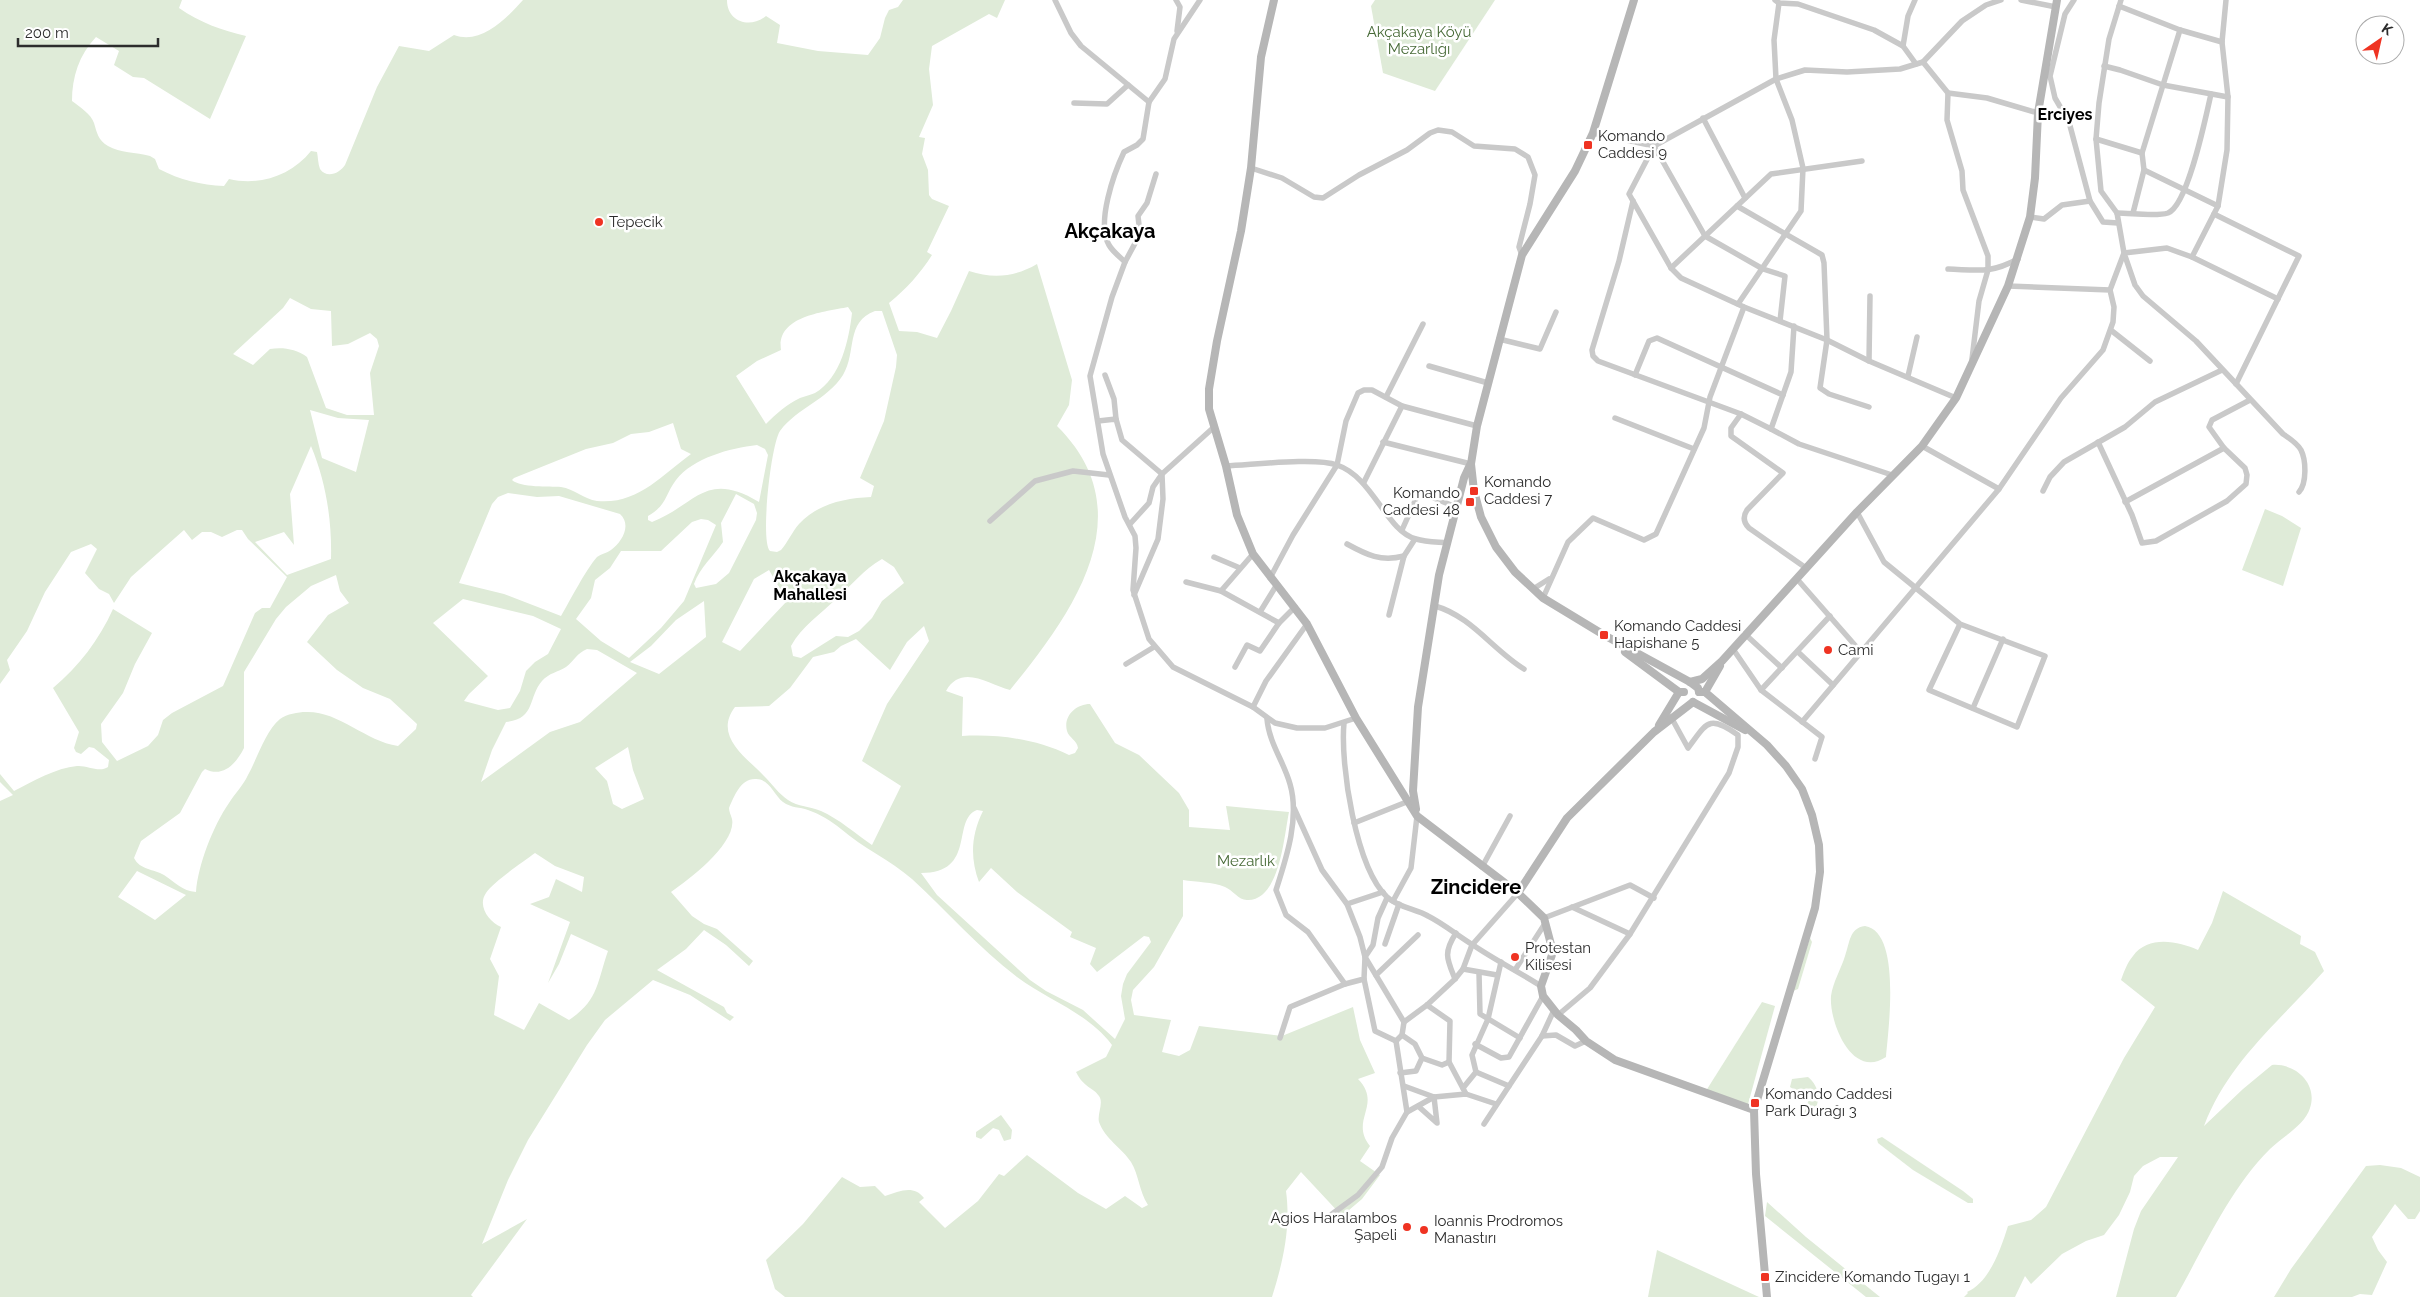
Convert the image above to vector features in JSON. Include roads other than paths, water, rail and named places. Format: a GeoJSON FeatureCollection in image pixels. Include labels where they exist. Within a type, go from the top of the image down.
{"type":"FeatureCollection","features":[{"type":"Feature","properties":{"kind":"street"},"geometry":{"type":"LineString","coordinates":[[1055,0],[1071,32],[1081,46],[1149,102]]}},
{"type":"Feature","properties":{"kind":"street"},"geometry":{"type":"LineString","coordinates":[[1176,0],[1180,7],[1191,13]]}},
{"type":"Feature","properties":{"kind":"street"},"geometry":{"type":"LineString","coordinates":[[1177,33],[1200,0]]}},
{"type":"Feature","properties":{"kind":"street"},"geometry":{"type":"LineString","coordinates":[[1274,0],[1261,58],[1251,168],[1241,231],[1217,341],[1209,389],[1209,410],[1226,466],[1237,515],[1253,554],[1276,586],[1296,607],[1307,624],[1356,718],[1417,816],[1518,893],[1544,921],[1553,952],[1541,986],[1542,996],[1520,1038],[1509,1057],[1501,1058],[1475,1044]]}},
{"type":"Feature","properties":{"kind":"street"},"geometry":{"type":"LineString","coordinates":[[1634,0],[1593,133],[1575,171],[1522,255],[1477,426],[1471,464],[1474,492],[1481,517],[1496,547],[1515,572],[1543,598],[1698,688],[1767,745],[1786,766],[1802,789],[1812,815],[1819,845],[1820,872],[1815,908],[1754,1110],[1756,1174],[1767,1297]]}},
{"type":"Feature","properties":{"kind":"street"},"geometry":{"type":"LineString","coordinates":[[1902,46],[1908,16],[1915,0]]}},
{"type":"Feature","properties":{"kind":"street"},"geometry":{"type":"LineString","coordinates":[[1956,398],[1869,361],[1827,340],[1741,306],[1681,278],[1671,268],[1630,194],[1654,146],[1776,79],[1805,70],[1847,72],[1900,69],[1923,62],[1962,20],[1986,5],[2001,0]]}},
{"type":"Feature","properties":{"kind":"street"},"geometry":{"type":"LineString","coordinates":[[2021,0],[2056,4],[2047,74],[2055,98],[2069,122],[2090,201],[2103,222],[2118,223]]}},
{"type":"Feature","properties":{"kind":"street"},"geometry":{"type":"LineString","coordinates":[[1654,732],[1681,692],[1691,683],[1702,679],[1722,661],[1857,512],[1922,446],[1956,398],[2008,286],[2018,259],[2030,217],[2035,178],[2038,113],[2047,74],[2065,14],[2074,0]]}},
{"type":"Feature","properties":{"kind":"street"},"geometry":{"type":"LineString","coordinates":[[2192,257],[2218,206],[2227,150],[2228,97],[2222,42],[2226,0]]}},
{"type":"Feature","properties":{"kind":"street"},"geometry":{"type":"LineString","coordinates":[[1543,598],[1568,542],[1593,518],[1644,540],[1652,538],[1670,506],[1693,457],[1694,449],[1704,428],[1709,402],[1722,369],[1741,306],[1801,211],[1803,168],[1792,120],[1776,79],[1774,40],[1777,1],[1798,4],[1874,30],[1902,46],[1916,64]]}},
{"type":"Feature","properties":{"kind":"street"},"geometry":{"type":"LineString","coordinates":[[2222,42],[2180,30],[2120,3],[2109,39],[2104,66],[2096,139],[2101,191],[2117,213],[2124,253],[2136,285],[2143,296],[2196,341],[2250,400],[2301,450],[2304,457],[2304,483],[2299,492]]}},
{"type":"Feature","properties":{"kind":"street"},"geometry":{"type":"LineString","coordinates":[[1125,262],[1108,244],[1105,217],[1115,170],[1124,152],[1138,145],[1143,139],[1149,102],[1164,79],[1177,33],[1180,7]]}},
{"type":"Feature","properties":{"kind":"street"},"geometry":{"type":"LineString","coordinates":[[2133,212],[2144,170],[2142,153],[2180,30]]}},
{"type":"Feature","properties":{"kind":"street"},"geometry":{"type":"LineString","coordinates":[[1923,62],[1948,93],[1947,120],[1962,171],[1963,190],[1988,256],[1988,270],[1979,301],[1971,366]]}},
{"type":"Feature","properties":{"kind":"street"},"geometry":{"type":"LineString","coordinates":[[2104,66],[2163,85],[2228,97]]}},
{"type":"Feature","properties":{"kind":"street"},"geometry":{"type":"LineString","coordinates":[[1074,103],[1107,104],[1128,85]]}},
{"type":"Feature","properties":{"kind":"street"},"geometry":{"type":"LineString","coordinates":[[1948,93],[1988,98],[2038,113]]}},
{"type":"Feature","properties":{"kind":"street"},"geometry":{"type":"LineString","coordinates":[[2117,213],[2168,213],[2175,208],[2184,190],[2199,147],[2211,94]]}},
{"type":"Feature","properties":{"kind":"street"},"geometry":{"type":"LineString","coordinates":[[1703,118],[1744,198]]}},
{"type":"Feature","properties":{"kind":"street"},"geometry":{"type":"LineString","coordinates":[[1251,168],[1282,178],[1314,197],[1323,198],[1438,130],[1452,132],[1474,146],[1515,149],[1528,157],[1535,175],[1518,247],[1522,255]]}},
{"type":"Feature","properties":{"kind":"street"},"geometry":{"type":"LineString","coordinates":[[1593,133],[1654,146],[1705,236],[1763,269],[1785,276],[1780,321]]}},
{"type":"Feature","properties":{"kind":"street"},"geometry":{"type":"LineString","coordinates":[[2096,139],[2142,153]]}},
{"type":"Feature","properties":{"kind":"street"},"geometry":{"type":"LineString","coordinates":[[1671,268],[1771,174],[1803,168],[1862,162]]}},
{"type":"Feature","properties":{"kind":"street"},"geometry":{"type":"LineString","coordinates":[[2144,170],[2218,206]]}},
{"type":"Feature","properties":{"kind":"street"},"geometry":{"type":"LineString","coordinates":[[1156,174],[1147,204],[1138,216],[1140,234],[1125,262],[1112,296],[1091,367],[1090,380],[1109,475],[1124,517],[1130,524],[1136,542],[1134,595],[1146,632],[1154,647],[1177,670],[1253,707],[1267,719],[1283,726],[1325,728],[1356,718]]}},
{"type":"Feature","properties":{"kind":"street"},"geometry":{"type":"LineString","coordinates":[[1634,201],[1619,261],[1592,350],[1593,356],[1598,361],[1741,414],[1799,444],[1892,475]]}},
{"type":"Feature","properties":{"kind":"street"},"geometry":{"type":"LineString","coordinates":[[2030,217],[2044,218],[2062,206],[2090,201]]}},
{"type":"Feature","properties":{"kind":"street"},"geometry":{"type":"LineString","coordinates":[[1737,206],[1818,252],[1824,259],[1827,340],[1820,388],[1829,394],[1869,407]]}},
{"type":"Feature","properties":{"kind":"street"},"geometry":{"type":"LineString","coordinates":[[2214,214],[2298,256],[2236,384]]}},
{"type":"Feature","properties":{"kind":"street"},"geometry":{"type":"LineString","coordinates":[[2124,253],[2167,248],[2192,257],[2278,299]]}},
{"type":"Feature","properties":{"kind":"street"},"geometry":{"type":"LineString","coordinates":[[1802,722],[1860,651],[1999,489],[2062,398],[2103,350],[2112,331],[2114,307],[2110,290],[2124,253]]}},
{"type":"Feature","properties":{"kind":"street"},"geometry":{"type":"LineString","coordinates":[[1948,269],[1988,270],[2000,268],[2018,259]]}},
{"type":"Feature","properties":{"kind":"street"},"geometry":{"type":"LineString","coordinates":[[2008,286],[2110,290]]}},
{"type":"Feature","properties":{"kind":"street"},"geometry":{"type":"LineString","coordinates":[[1869,361],[1870,296]]}},
{"type":"Feature","properties":{"kind":"street"},"geometry":{"type":"LineString","coordinates":[[1499,339],[1540,348],[1556,312]]}},
{"type":"Feature","properties":{"kind":"street"},"geometry":{"type":"LineString","coordinates":[[1386,397],[1422,324]]}},
{"type":"Feature","properties":{"kind":"street"},"geometry":{"type":"LineString","coordinates":[[1770,429],[1791,372],[1794,326]]}},
{"type":"Feature","properties":{"kind":"street"},"geometry":{"type":"LineString","coordinates":[[2112,331],[2150,361]]}},
{"type":"Feature","properties":{"kind":"street"},"geometry":{"type":"LineString","coordinates":[[1908,376],[1917,337]]}},
{"type":"Feature","properties":{"kind":"street"},"geometry":{"type":"LineString","coordinates":[[1635,375],[1649,341],[1655,338],[1722,369],[1783,394]]}},
{"type":"Feature","properties":{"kind":"street"},"geometry":{"type":"LineString","coordinates":[[1429,366],[1488,383]]}},
{"type":"Feature","properties":{"kind":"street"},"geometry":{"type":"LineString","coordinates":[[2043,491],[2050,477],[2064,462],[2125,427],[2162,398],[2222,370]]}},
{"type":"Feature","properties":{"kind":"street"},"geometry":{"type":"LineString","coordinates":[[1105,375],[1114,399],[1116,418],[1122,440],[1162,474],[1163,499],[1158,539],[1134,595]]}},
{"type":"Feature","properties":{"kind":"street"},"geometry":{"type":"LineString","coordinates":[[1270,578],[1293,535],[1337,465],[1346,421],[1358,393],[1364,390],[1372,390],[1402,406],[1477,426]]}},
{"type":"Feature","properties":{"kind":"street"},"geometry":{"type":"LineString","coordinates":[[2098,442],[2142,543],[2156,541],[2227,501],[2243,487],[2247,478],[2246,470],[2210,431],[2210,424],[2250,400]]}},
{"type":"Feature","properties":{"kind":"street"},"geometry":{"type":"LineString","coordinates":[[1364,482],[1402,406]]}},
{"type":"Feature","properties":{"kind":"street"},"geometry":{"type":"LineString","coordinates":[[1741,414],[1731,428],[1731,436],[1783,473],[1748,510],[1744,516],[1745,522],[1749,528],[1806,568]]}},
{"type":"Feature","properties":{"kind":"street"},"geometry":{"type":"LineString","coordinates":[[1098,421],[1116,418]]}},
{"type":"Feature","properties":{"kind":"street"},"geometry":{"type":"LineString","coordinates":[[1615,418],[1694,449]]}},
{"type":"Feature","properties":{"kind":"street"},"geometry":{"type":"LineString","coordinates":[[1130,524],[1148,503],[1152,487],[1162,474],[1213,428]]}},
{"type":"Feature","properties":{"kind":"street"},"geometry":{"type":"LineString","coordinates":[[1383,442],[1471,464]]}},
{"type":"Feature","properties":{"kind":"street"},"geometry":{"type":"LineString","coordinates":[[1922,446],[1999,489]]}},
{"type":"Feature","properties":{"kind":"street"},"geometry":{"type":"LineString","coordinates":[[2125,502],[2224,448]]}},
{"type":"Feature","properties":{"kind":"street"},"geometry":{"type":"LineString","coordinates":[[1226,466],[1318,462],[1337,465],[1364,482],[1402,530],[1415,539],[1447,543]]}},
{"type":"Feature","properties":{"kind":"street"},"geometry":{"type":"LineString","coordinates":[[1396,1041],[1375,1031],[1364,980],[1365,956],[1373,945],[1378,918],[1393,901],[1412,868],[1417,816],[1414,791],[1418,707],[1434,606],[1447,543],[1464,478],[1471,464]]}},
{"type":"Feature","properties":{"kind":"street"},"geometry":{"type":"LineString","coordinates":[[990,521],[1035,481],[1073,470],[1109,475]]}},
{"type":"Feature","properties":{"kind":"street"},"geometry":{"type":"LineString","coordinates":[[1402,530],[1419,492],[1456,507]]}},
{"type":"Feature","properties":{"kind":"street"},"geometry":{"type":"LineString","coordinates":[[1857,512],[1884,562],[1960,624],[2045,656],[2017,727],[1929,690],[1960,624]]}},
{"type":"Feature","properties":{"kind":"street"},"geometry":{"type":"LineString","coordinates":[[1389,615],[1404,556],[1415,539]]}},
{"type":"Feature","properties":{"kind":"street"},"geometry":{"type":"LineString","coordinates":[[1347,544],[1379,559],[1392,559],[1404,556]]}},
{"type":"Feature","properties":{"kind":"street"},"geometry":{"type":"LineString","coordinates":[[1221,592],[1253,554]]}},
{"type":"Feature","properties":{"kind":"street"},"geometry":{"type":"LineString","coordinates":[[1214,557],[1240,568]]}},
{"type":"Feature","properties":{"kind":"street"},"geometry":{"type":"LineString","coordinates":[[1533,589],[1551,578]]}},
{"type":"Feature","properties":{"kind":"street"},"geometry":{"type":"LineString","coordinates":[[1797,579],[1860,651]]}},
{"type":"Feature","properties":{"kind":"street"},"geometry":{"type":"LineString","coordinates":[[1186,582],[1221,592],[1279,623]]}},
{"type":"Feature","properties":{"kind":"street"},"geometry":{"type":"LineString","coordinates":[[1260,612],[1276,586]]}},
{"type":"Feature","properties":{"kind":"street"},"geometry":{"type":"LineString","coordinates":[[1434,606],[1459,616],[1524,670]]}},
{"type":"Feature","properties":{"kind":"street"},"geometry":{"type":"LineString","coordinates":[[1235,667],[1246,645],[1260,651],[1279,623],[1296,607]]}},
{"type":"Feature","properties":{"kind":"street"},"geometry":{"type":"LineString","coordinates":[[1761,690],[1830,616]]}},
{"type":"Feature","properties":{"kind":"street"},"geometry":{"type":"LineString","coordinates":[[1253,707],[1266,681],[1307,624]]}},
{"type":"Feature","properties":{"kind":"street"},"geometry":{"type":"LineString","coordinates":[[1604,635],[1688,698],[1726,718],[1767,745]]}},
{"type":"Feature","properties":{"kind":"street"},"geometry":{"type":"LineString","coordinates":[[1746,635],[1782,668]]}},
{"type":"Feature","properties":{"kind":"street"},"geometry":{"type":"LineString","coordinates":[[1973,708],[2003,639]]}},
{"type":"Feature","properties":{"kind":"street"},"geometry":{"type":"LineString","coordinates":[[1126,664],[1154,647]]}},
{"type":"Feature","properties":{"kind":"street"},"geometry":{"type":"LineString","coordinates":[[1733,649],[1761,690],[1822,737],[1815,759]]}},
{"type":"Feature","properties":{"kind":"street"},"geometry":{"type":"LineString","coordinates":[[1798,652],[1833,685]]}},
{"type":"Feature","properties":{"kind":"street"},"geometry":{"type":"LineString","coordinates":[[1404,1022],[1427,1005],[1463,969],[1472,945],[1518,893],[1567,818],[1654,732],[1702,692],[1722,661]]}},
{"type":"Feature","properties":{"kind":"street"},"geometry":{"type":"LineString","coordinates":[[1484,1124],[1556,1012],[1590,988],[1630,934],[1654,898],[1729,773],[1738,747],[1738,735],[1722,724],[1713,722],[1705,726],[1688,748],[1671,717]]}},
{"type":"Feature","properties":{"kind":"street"},"geometry":{"type":"LineString","coordinates":[[1267,719],[1268,731],[1290,784],[1294,808],[1322,870],[1346,904],[1360,937],[1365,956],[1404,1022],[1402,1036],[1396,1041]]}},
{"type":"Feature","properties":{"kind":"street"},"geometry":{"type":"LineString","coordinates":[[1344,723],[1342,740],[1346,787],[1354,823],[1368,866],[1383,892],[1393,901],[1428,915],[1472,945],[1541,986]]}},
{"type":"Feature","properties":{"kind":"street"},"geometry":{"type":"LineString","coordinates":[[1354,823],[1409,801]]}},
{"type":"Feature","properties":{"kind":"street"},"geometry":{"type":"LineString","coordinates":[[1294,808],[1284,866],[1276,890],[1286,915],[1308,932],[1345,984]]}},
{"type":"Feature","properties":{"kind":"street"},"geometry":{"type":"LineString","coordinates":[[1482,867],[1510,816]]}},
{"type":"Feature","properties":{"kind":"street"},"geometry":{"type":"LineString","coordinates":[[1515,970],[1544,921],[1630,885],[1654,898]]}},
{"type":"Feature","properties":{"kind":"street"},"geometry":{"type":"LineString","coordinates":[[1346,904],[1383,892]]}},
{"type":"Feature","properties":{"kind":"street"},"geometry":{"type":"LineString","coordinates":[[1385,944],[1393,901]]}},
{"type":"Feature","properties":{"kind":"street"},"geometry":{"type":"LineString","coordinates":[[1572,908],[1630,934]]}},
{"type":"Feature","properties":{"kind":"street"},"geometry":{"type":"LineString","coordinates":[[1455,979],[1447,959],[1448,946],[1456,933]]}},
{"type":"Feature","properties":{"kind":"street"},"geometry":{"type":"LineString","coordinates":[[1376,975],[1418,934]]}},
{"type":"Feature","properties":{"kind":"street"},"geometry":{"type":"LineString","coordinates":[[1465,1091],[1476,1072],[1472,1054],[1488,1019],[1500,962]]}},
{"type":"Feature","properties":{"kind":"street"},"geometry":{"type":"LineString","coordinates":[[1463,969],[1497,975]]}},
{"type":"Feature","properties":{"kind":"street"},"geometry":{"type":"LineString","coordinates":[[1479,972],[1480,1014],[1520,1038]]}},
{"type":"Feature","properties":{"kind":"street"},"geometry":{"type":"LineString","coordinates":[[1280,1038],[1290,1007],[1345,984],[1364,980]]}},
{"type":"Feature","properties":{"kind":"street"},"geometry":{"type":"LineString","coordinates":[[1542,996],[1586,1042],[1615,1060],[1754,1110]]}},
{"type":"Feature","properties":{"kind":"street"},"geometry":{"type":"LineString","coordinates":[[1427,1005],[1450,1021],[1449,1062],[1465,1091]]}},
{"type":"Feature","properties":{"kind":"street"},"geometry":{"type":"LineString","coordinates":[[1542,1036],[1556,1035],[1575,1046],[1586,1042]]}},
{"type":"Feature","properties":{"kind":"street"},"geometry":{"type":"LineString","coordinates":[[1402,1036],[1415,1044],[1422,1058],[1442,1065],[1449,1062]]}},
{"type":"Feature","properties":{"kind":"street"},"geometry":{"type":"LineString","coordinates":[[1396,1041],[1407,1112]]}},
{"type":"Feature","properties":{"kind":"street"},"geometry":{"type":"LineString","coordinates":[[1400,1073],[1416,1071],[1422,1058]]}},
{"type":"Feature","properties":{"kind":"street"},"geometry":{"type":"LineString","coordinates":[[1476,1072],[1509,1086]]}},
{"type":"Feature","properties":{"kind":"street"},"geometry":{"type":"LineString","coordinates":[[1404,1086],[1434,1097]]}},
{"type":"Feature","properties":{"kind":"street"},"geometry":{"type":"LineString","coordinates":[[1332,1214],[1358,1195],[1382,1167],[1392,1138],[1407,1112],[1434,1097],[1465,1091],[1496,1104]]}},
{"type":"Feature","properties":{"kind":"street"},"geometry":{"type":"LineString","coordinates":[[1418,1106],[1437,1123],[1434,1097]]}},
{"type":"Feature","properties":{"kind":"place","name":"Komando Caddesi 9"},"geometry":{"type":"Point","coordinates":[1588,145]}},
{"type":"Feature","properties":{"kind":"place","name":"Tepecik"},"geometry":{"type":"Point","coordinates":[599,222]}},
{"type":"Feature","properties":{"kind":"place","name":"Komando Caddesi 7"},"geometry":{"type":"Point","coordinates":[1474,491]}},
{"type":"Feature","properties":{"kind":"place","name":"Komando Caddesi 48"},"geometry":{"type":"Point","coordinates":[1470,502]}},
{"type":"Feature","properties":{"kind":"place","name":"Komando Caddesi Hapishane 5"},"geometry":{"type":"Point","coordinates":[1604,635]}},
{"type":"Feature","properties":{"kind":"place","name":"Cami"},"geometry":{"type":"Point","coordinates":[1828,650]}},
{"type":"Feature","properties":{"kind":"place","name":"Protestan Kilisesi"},"geometry":{"type":"Point","coordinates":[1515,957]}},
{"type":"Feature","properties":{"kind":"place","name":"Komando Caddesi Park Durağı 3"},"geometry":{"type":"Point","coordinates":[1755,1103]}},
{"type":"Feature","properties":{"kind":"place","name":"Agios Haralambos Şapeli"},"geometry":{"type":"Point","coordinates":[1407,1227]}},
{"type":"Feature","properties":{"kind":"place","name":"Ioannis Prodromos Manastırı"},"geometry":{"type":"Point","coordinates":[1424,1230]}},
{"type":"Feature","properties":{"kind":"place","name":"Zincidere Komando Tugayı 1"},"geometry":{"type":"Point","coordinates":[1765,1277]}},
{"type":"Feature","properties":{"kind":"district","name":"Erciyes"},"geometry":{"type":"Point","coordinates":[2065,114]}},
{"type":"Feature","properties":{"kind":"district","name":"Akçakaya"},"geometry":{"type":"Point","coordinates":[1110,231]}},
{"type":"Feature","properties":{"kind":"district","name":"Akçakaya Mahallesi"},"geometry":{"type":"Point","coordinates":[810,585]}},
{"type":"Feature","properties":{"kind":"district","name":"Zincidere"},"geometry":{"type":"Point","coordinates":[1476,887]}},
{"type":"Feature","properties":{"kind":"park label","name":"Akçakaya Köyü Mezarlığı"},"geometry":{"type":"Point","coordinates":[1419,40]}},
{"type":"Feature","properties":{"kind":"park label","name":"Mezarlık"},"geometry":{"type":"Point","coordinates":[1246,861]}}]}
